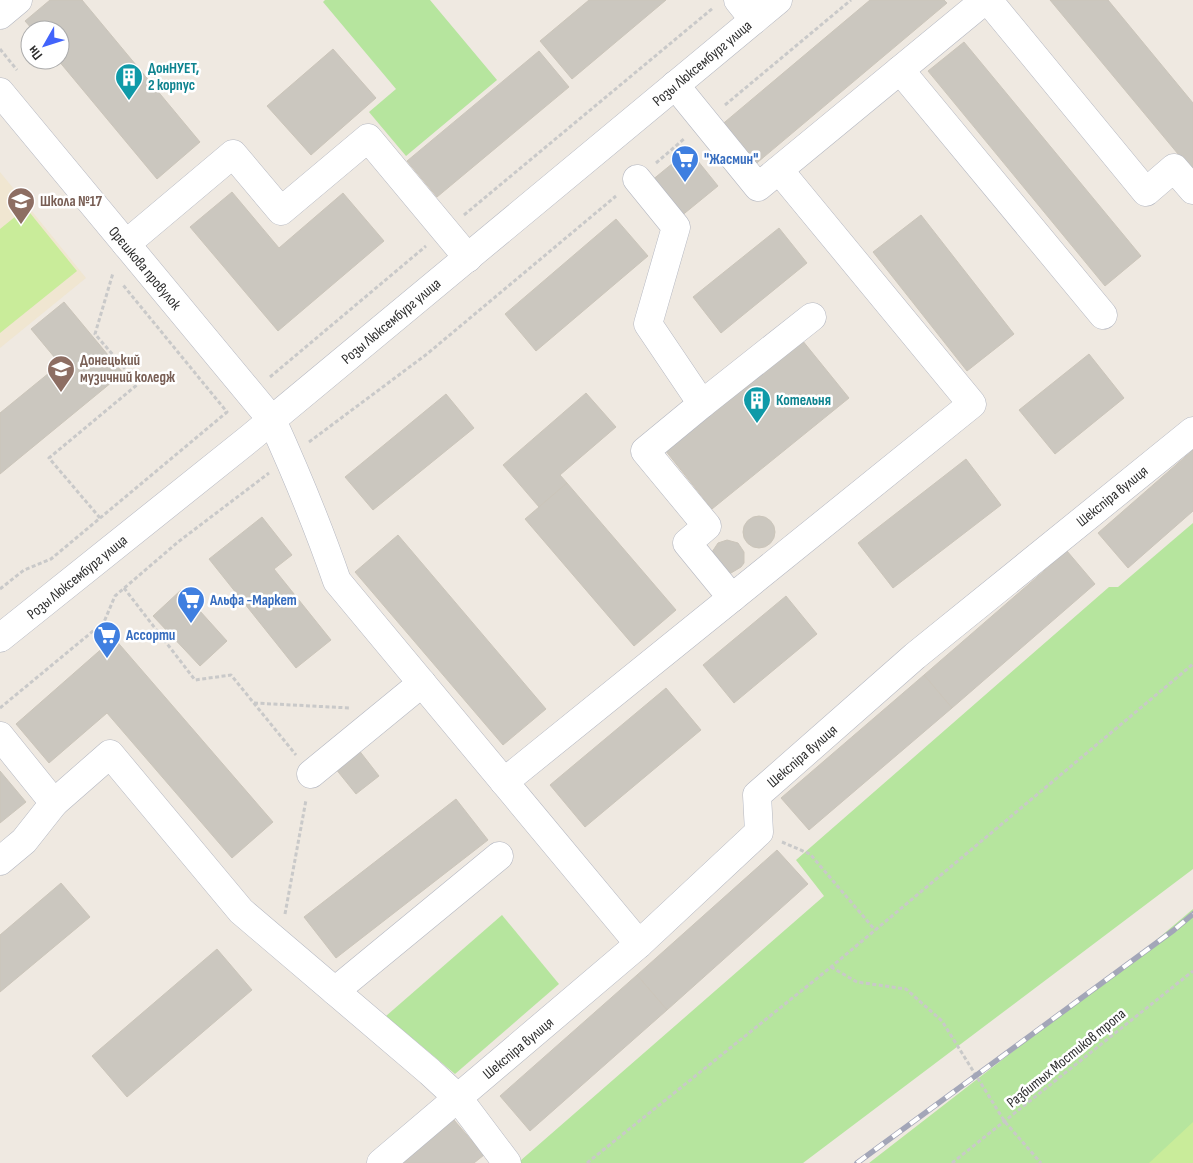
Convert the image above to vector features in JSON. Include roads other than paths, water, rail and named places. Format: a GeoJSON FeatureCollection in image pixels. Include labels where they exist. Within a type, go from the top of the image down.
{"type":"FeatureCollection","features":[{"type":"Feature","properties":{"kind":"street"},"geometry":{"type":"LineString","coordinates":[[0,15],[18,0]]}},
{"type":"Feature","properties":{"kind":"street","name":"Розы Люксембург улица"},"geometry":{"type":"LineString","coordinates":[[0,638],[272,420],[675,86],[736,9],[778,0]]}},
{"type":"Feature","properties":{"kind":"street"},"geometry":{"type":"LineString","coordinates":[[675,86],[758,187],[987,0],[1146,192],[1174,168],[1193,190]]}},
{"type":"Feature","properties":{"kind":"street"},"geometry":{"type":"LineString","coordinates":[[900,70],[1103,315]]}},
{"type":"Feature","properties":{"kind":"street","name":"Орєшкова провулок"},"geometry":{"type":"LineString","coordinates":[[0,92],[272,420],[322,538],[337,581],[639,944]]}},
{"type":"Feature","properties":{"kind":"street"},"geometry":{"type":"LineString","coordinates":[[126,244],[233,154],[281,212],[368,138],[468,258]]}},
{"type":"Feature","properties":{"kind":"street"},"geometry":{"type":"LineString","coordinates":[[504,782],[972,404],[779,170]]}},
{"type":"Feature","properties":{"kind":"street"},"geometry":{"type":"LineString","coordinates":[[637,178],[676,227],[648,324],[702,404]]}},
{"type":"Feature","properties":{"kind":"street"},"geometry":{"type":"LineString","coordinates":[[732,598],[687,543],[707,526],[645,451],[812,317]]}},
{"type":"Feature","properties":{"kind":"street","name":"Шекспіра вулиця"},"geometry":{"type":"LineString","coordinates":[[381,1163],[639,944],[759,832],[757,795],[915,656],[1193,431]]}},
{"type":"Feature","properties":{"kind":"street"},"geometry":{"type":"LineString","coordinates":[[311,774],[422,683]]}},
{"type":"Feature","properties":{"kind":"street"},"geometry":{"type":"LineString","coordinates":[[0,736],[54,803]]}},
{"type":"Feature","properties":{"kind":"street"},"geometry":{"type":"LineString","coordinates":[[0,860],[24,841],[54,803],[110,754],[241,911],[458,1098],[507,1163]]}},
{"type":"Feature","properties":{"kind":"street"},"geometry":{"type":"LineString","coordinates":[[336,992],[499,856]]}},
{"type":"Feature","properties":{"kind":"railway"},"geometry":{"type":"LineString","coordinates":[[857,1163],[1174,930],[1193,914]]}},
{"type":"Feature","properties":{"kind":"place","name":"ДонНУЕТ, 2 корпус"},"geometry":{"type":"Point","coordinates":[129,101]}},
{"type":"Feature","properties":{"kind":"place","name":"\"Жасмин\""},"geometry":{"type":"Point","coordinates":[685,183]}},
{"type":"Feature","properties":{"kind":"place","name":"Школа №17"},"geometry":{"type":"Point","coordinates":[21,225]}},
{"type":"Feature","properties":{"kind":"place","name":"Донецький музичний коледж"},"geometry":{"type":"Point","coordinates":[61,393]}},
{"type":"Feature","properties":{"kind":"place","name":"Котельня"},"geometry":{"type":"Point","coordinates":[757,424]}},
{"type":"Feature","properties":{"kind":"place","name":"Альфа -Маркет"},"geometry":{"type":"Point","coordinates":[191,624]}},
{"type":"Feature","properties":{"kind":"place","name":"Ассорти"},"geometry":{"type":"Point","coordinates":[107,659]}}]}
